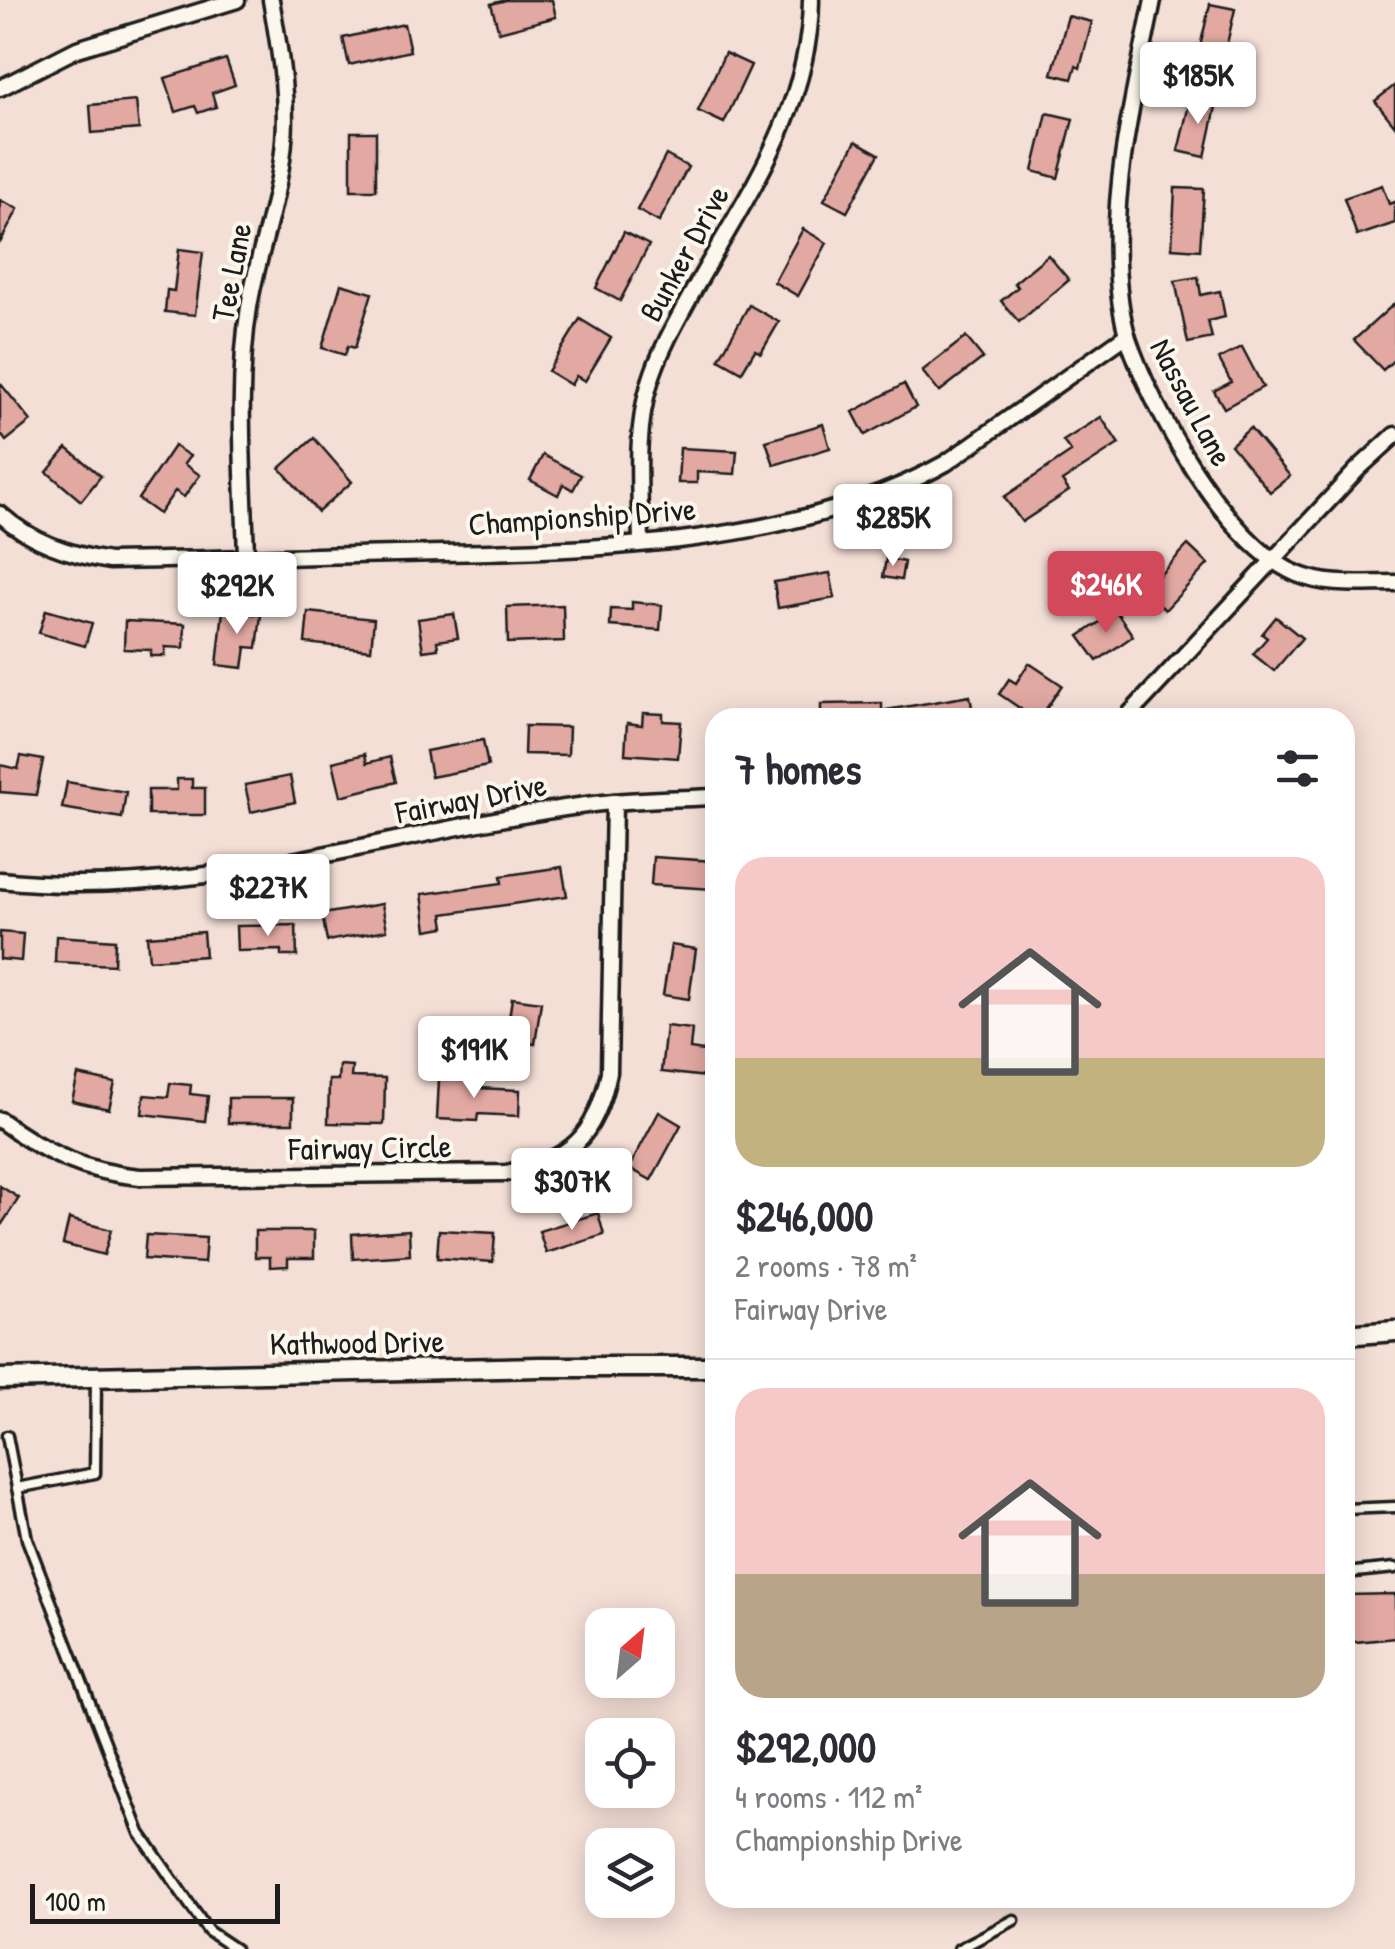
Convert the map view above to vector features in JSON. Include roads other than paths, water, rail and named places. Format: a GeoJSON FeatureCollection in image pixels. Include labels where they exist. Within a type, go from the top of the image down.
{"type":"FeatureCollection","features":[{"type":"Feature","properties":{"kind":"street"},"geometry":{"type":"LineString","coordinates":[[0,88],[77,49],[237,0]]}},
{"type":"Feature","properties":{"kind":"street","name":"Tee Lane"},"geometry":{"type":"LineString","coordinates":[[246,558],[246,338],[285,132],[282,70],[271,0]]}},
{"type":"Feature","properties":{"kind":"street","name":"Bunker Drive"},"geometry":{"type":"LineString","coordinates":[[640,542],[639,452],[650,382],[679,317],[790,115],[808,54],[811,0]]}},
{"type":"Feature","properties":{"kind":"street","name":"Nassau Lane"},"geometry":{"type":"LineString","coordinates":[[1153,0],[1119,186],[1117,265],[1127,335],[1158,406],[1198,478],[1220,507],[1274,560],[1297,574],[1332,583],[1395,582]]}},
{"type":"Feature","properties":{"kind":"street","name":"Championship Drive"},"geometry":{"type":"LineString","coordinates":[[0,514],[54,548],[109,561],[528,552],[770,526],[902,485],[946,463],[1127,335]]}},
{"type":"Feature","properties":{"kind":"street"},"geometry":{"type":"LineString","coordinates":[[1135,708],[1395,434]]}},
{"type":"Feature","properties":{"kind":"street","name":"Fairway Drive"},"geometry":{"type":"LineString","coordinates":[[0,880],[112,884],[221,874],[271,868],[445,830],[614,802],[705,797]]}},
{"type":"Feature","properties":{"kind":"street","name":"Fairway Circle"},"geometry":{"type":"LineString","coordinates":[[0,1120],[40,1149],[66,1161],[89,1170],[140,1177],[506,1173],[552,1162],[574,1147],[589,1130],[609,1072],[614,802]]}},
{"type":"Feature","properties":{"kind":"street"},"geometry":{"type":"LineString","coordinates":[[1355,1334],[1395,1332]]}},
{"type":"Feature","properties":{"kind":"street","name":"Kathwood Drive"},"geometry":{"type":"LineString","coordinates":[[0,1379],[705,1367]]}},
{"type":"Feature","properties":{"kind":"lane"},"geometry":{"type":"LineString","coordinates":[[17,1488],[95,1473],[96,1378]]}},
{"type":"Feature","properties":{"kind":"lane"},"geometry":{"type":"LineString","coordinates":[[8,1436],[26,1539],[140,1832],[208,1931],[235,1949]]}},
{"type":"Feature","properties":{"kind":"lane"},"geometry":{"type":"LineString","coordinates":[[1355,1508],[1395,1507]]}},
{"type":"Feature","properties":{"kind":"lane"},"geometry":{"type":"LineString","coordinates":[[1355,1572],[1395,1568]]}},
{"type":"Feature","properties":{"kind":"lane"},"geometry":{"type":"LineString","coordinates":[[959,1949],[1014,1920]]}}]}
